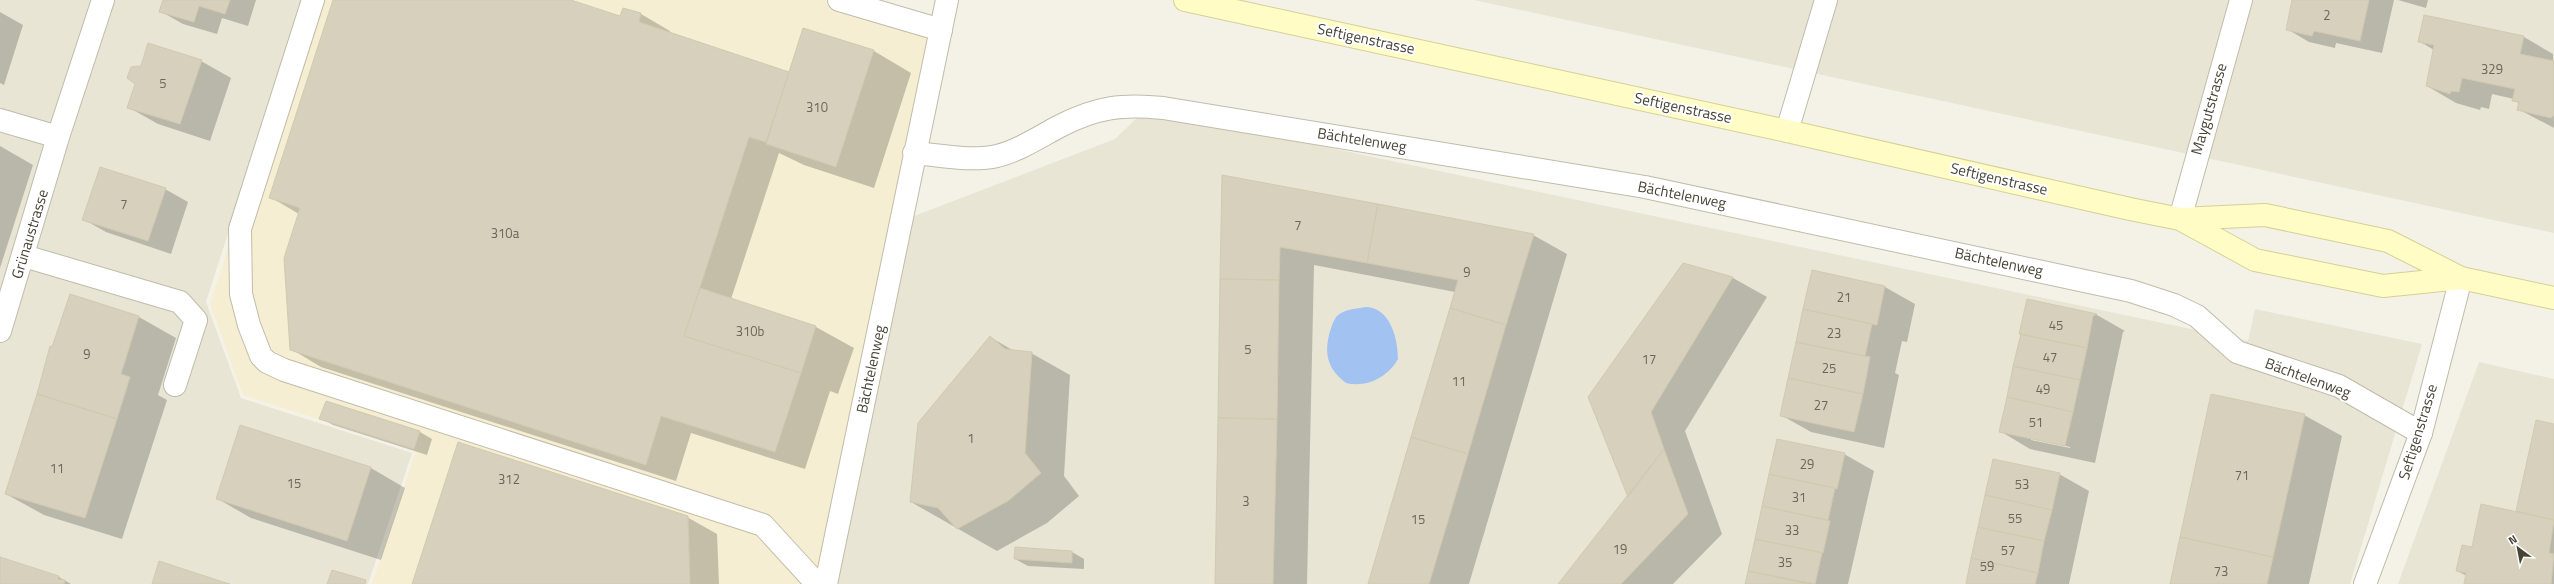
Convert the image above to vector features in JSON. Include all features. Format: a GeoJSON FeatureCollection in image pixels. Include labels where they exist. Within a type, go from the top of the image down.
{"type":"FeatureCollection","features":[{"type":"Feature","properties":{"kind":"main road","name":"Seftigenstrasse"},"geometry":{"type":"LineString","coordinates":[[1185,0],[1787,131],[2180,219],[2265,215],[2388,241],[2460,278],[2554,298]]}},
{"type":"Feature","properties":{"kind":"main road","name":"Seftigenstrasse"},"geometry":{"type":"LineString","coordinates":[[2180,219],[2255,260],[2383,286],[2460,278]]}},
{"type":"Feature","properties":{"kind":"street","name":"Grünaustrasse"},"geometry":{"type":"LineString","coordinates":[[0,331],[24,256],[58,137],[102,0]]}},
{"type":"Feature","properties":{"kind":"street"},"geometry":{"type":"LineString","coordinates":[[313,0],[240,229],[241,294],[258,351],[274,366],[763,525],[817,584]]}},
{"type":"Feature","properties":{"kind":"street"},"geometry":{"type":"LineString","coordinates":[[839,0],[941,30]]}},
{"type":"Feature","properties":{"kind":"street","name":"Bächtelenweg"},"geometry":{"type":"LineString","coordinates":[[826,584],[914,153],[947,0]]}},
{"type":"Feature","properties":{"kind":"street"},"geometry":{"type":"LineString","coordinates":[[1787,131],[1826,0]]}},
{"type":"Feature","properties":{"kind":"street","name":"Maygutstrasse"},"geometry":{"type":"LineString","coordinates":[[2180,219],[2241,0]]}},
{"type":"Feature","properties":{"kind":"street","name":"Bächtelenweg"},"geometry":{"type":"LineString","coordinates":[[914,153],[974,158],[995,156],[1019,149],[1061,125],[1097,110],[1128,105],[1163,108],[1645,187],[2131,291],[2174,305],[2197,316],[2237,352],[2339,386],[2421,433]]}},
{"type":"Feature","properties":{"kind":"street"},"geometry":{"type":"LineString","coordinates":[[0,120],[58,137]]}},
{"type":"Feature","properties":{"kind":"street"},"geometry":{"type":"LineString","coordinates":[[24,256],[180,302],[196,320],[175,385]]}},
{"type":"Feature","properties":{"kind":"street","name":"Seftigenstrasse"},"geometry":{"type":"LineString","coordinates":[[2365,584],[2421,433],[2460,278]]}},
{"type":"Feature","properties":{"kind":"shaded area"},"geometry":{"type":"Polygon","coordinates":[[[0,0],[303,0],[206,302],[241,398],[412,453],[368,584],[0,584],[0,0]]]}},
{"type":"Feature","properties":{"kind":"shaded area"},"geometry":{"type":"Polygon","coordinates":[[[309,0],[863,0],[940,22],[826,584],[372,584],[416,451],[243,395],[210,304],[309,0]]]}},
{"type":"Feature","properties":{"kind":"shaded area"},"geometry":{"type":"Polygon","coordinates":[[[1474,0],[2554,0],[2554,233],[1474,0]]]}},
{"type":"Feature","properties":{"kind":"shaded area"},"geometry":{"type":"Polygon","coordinates":[[[1143,112],[1159,112],[2248,341],[2255,309],[2422,344],[2350,584],[826,584],[901,221],[1115,139],[1143,112]]]}},
{"type":"Feature","properties":{"kind":"shaded area"},"geometry":{"type":"Polygon","coordinates":[[[2479,362],[2554,379],[2554,584],[2398,584],[2479,362]]]}},
{"type":"Feature","properties":{"kind":"water"},"geometry":{"type":"Polygon","coordinates":[[[1365,307],[1374,308],[1381,312],[1391,325],[1398,351],[1398,359],[1389,371],[1376,380],[1362,384],[1346,383],[1335,373],[1329,362],[1327,350],[1329,335],[1333,322],[1338,315],[1348,310],[1365,307]]]}},
{"type":"Feature","properties":{"kind":"building"},"geometry":{"type":"Polygon","coordinates":[[[163,0],[230,0],[225,14],[199,6],[194,22],[159,12],[163,0]]]}},
{"type":"Feature","properties":{"kind":"building"},"geometry":{"type":"Polygon","coordinates":[[[333,0],[571,0],[620,16],[623,8],[641,13],[639,22],[789,72],[766,142],[749,137],[684,336],[801,373],[775,452],[661,416],[646,465],[290,350],[284,258],[300,208],[269,198],[333,0]]]}},
{"type":"Feature","properties":{"kind":"building"},"geometry":{"type":"Polygon","coordinates":[[[2292,0],[2369,0],[2360,41],[2314,31],[2312,36],[2286,30],[2292,0]]]}},
{"type":"Feature","properties":{"kind":"building"},"geometry":{"type":"Polygon","coordinates":[[[2424,15],[2524,36],[2520,54],[2554,61],[2554,115],[2551,118],[2517,110],[2519,102],[2512,101],[2515,89],[2462,78],[2459,92],[2451,91],[2450,94],[2426,86],[2434,45],[2418,42],[2424,15]]]}},
{"type":"Feature","properties":{"kind":"building"},"geometry":{"type":"Polygon","coordinates":[[[803,28],[874,50],[836,167],[766,144],[803,28]]]}},
{"type":"Feature","properties":{"kind":"building"},"geometry":{"type":"Polygon","coordinates":[[[148,43],[202,60],[180,124],[127,108],[135,84],[127,78],[131,67],[141,66],[148,43]]]}},
{"type":"Feature","properties":{"kind":"building"},"geometry":{"type":"Polygon","coordinates":[[[100,167],[166,188],[148,241],[82,220],[100,167]]]}},
{"type":"Feature","properties":{"kind":"building"},"geometry":{"type":"Polygon","coordinates":[[[1222,175],[1378,204],[1367,263],[1280,247],[1279,280],[1220,279],[1222,175]]]}},
{"type":"Feature","properties":{"kind":"building"},"geometry":{"type":"Polygon","coordinates":[[[1378,204],[1534,234],[1506,325],[1450,308],[1458,280],[1367,263],[1378,204]]]}},
{"type":"Feature","properties":{"kind":"building"},"geometry":{"type":"Polygon","coordinates":[[[1683,263],[1733,277],[1651,412],[1664,449],[1628,497],[1588,397],[1683,263]]]}},
{"type":"Feature","properties":{"kind":"building"},"geometry":{"type":"Polygon","coordinates":[[[1812,270],[1885,286],[1877,325],[1803,309],[1812,270]]]}},
{"type":"Feature","properties":{"kind":"building"},"geometry":{"type":"Polygon","coordinates":[[[1220,279],[1279,280],[1277,419],[1218,418],[1220,279]]]}},
{"type":"Feature","properties":{"kind":"building"},"geometry":{"type":"Polygon","coordinates":[[[700,288],[816,326],[801,373],[684,336],[700,288]]]}},
{"type":"Feature","properties":{"kind":"building"},"geometry":{"type":"Polygon","coordinates":[[[70,294],[139,316],[121,374],[130,377],[117,419],[37,394],[50,346],[52,347],[70,294]]]}},
{"type":"Feature","properties":{"kind":"building"},"geometry":{"type":"Polygon","coordinates":[[[2027,299],[2097,314],[2093,316],[2087,348],[2019,334],[2027,299]]]}},
{"type":"Feature","properties":{"kind":"building"},"geometry":{"type":"Polygon","coordinates":[[[1450,308],[1506,325],[1468,454],[1411,437],[1450,308]]]}},
{"type":"Feature","properties":{"kind":"building"},"geometry":{"type":"Polygon","coordinates":[[[1803,309],[1872,324],[1865,356],[1796,342],[1803,309]]]}},
{"type":"Feature","properties":{"kind":"building"},"geometry":{"type":"Polygon","coordinates":[[[2021,334],[2087,348],[2080,380],[2013,366],[2021,334]]]}},
{"type":"Feature","properties":{"kind":"building"},"geometry":{"type":"Polygon","coordinates":[[[990,336],[1005,349],[1032,352],[1025,453],[1041,473],[1008,501],[957,529],[938,508],[910,502],[918,423],[990,336]]]}},
{"type":"Feature","properties":{"kind":"building"},"geometry":{"type":"Polygon","coordinates":[[[1796,342],[1870,357],[1863,394],[1788,378],[1796,342]]]}},
{"type":"Feature","properties":{"kind":"building"},"geometry":{"type":"Polygon","coordinates":[[[2013,366],[2080,380],[2073,412],[2007,397],[2013,366]]]}},
{"type":"Feature","properties":{"kind":"building"},"geometry":{"type":"Polygon","coordinates":[[[1788,378],[1863,394],[1854,432],[1780,416],[1788,378]]]}},
{"type":"Feature","properties":{"kind":"building"},"geometry":{"type":"Polygon","coordinates":[[[37,394],[117,419],[85,518],[5,494],[37,394]]]}},
{"type":"Feature","properties":{"kind":"building"},"geometry":{"type":"Polygon","coordinates":[[[2211,394],[2305,414],[2273,557],[2180,537],[2211,394]]]}},
{"type":"Feature","properties":{"kind":"building"},"geometry":{"type":"Polygon","coordinates":[[[2007,397],[2073,412],[2065,446],[1999,432],[2007,397]]]}},
{"type":"Feature","properties":{"kind":"building"},"geometry":{"type":"Polygon","coordinates":[[[326,401],[420,431],[414,449],[319,419],[326,401]]]}},
{"type":"Feature","properties":{"kind":"building"},"geometry":{"type":"Polygon","coordinates":[[[1218,418],[1277,419],[1273,584],[1215,584],[1218,418]]]}},
{"type":"Feature","properties":{"kind":"building"},"geometry":{"type":"Polygon","coordinates":[[[2536,420],[2554,424],[2554,520],[2516,511],[2536,420]]]}},
{"type":"Feature","properties":{"kind":"building"},"geometry":{"type":"Polygon","coordinates":[[[240,425],[371,467],[347,541],[216,499],[240,425]]]}},
{"type":"Feature","properties":{"kind":"building"},"geometry":{"type":"Polygon","coordinates":[[[1411,437],[1468,454],[1429,584],[1368,584],[1411,437]]]}},
{"type":"Feature","properties":{"kind":"building"},"geometry":{"type":"Polygon","coordinates":[[[1777,439],[1845,453],[1837,489],[1769,474],[1777,439]]]}},
{"type":"Feature","properties":{"kind":"building"},"geometry":{"type":"Polygon","coordinates":[[[458,442],[688,516],[690,584],[412,584],[458,442]]]}},
{"type":"Feature","properties":{"kind":"building"},"geometry":{"type":"Polygon","coordinates":[[[1664,449],[1688,514],[1621,584],[1558,584],[1664,449]]]}},
{"type":"Feature","properties":{"kind":"building"},"geometry":{"type":"Polygon","coordinates":[[[1993,459],[2060,473],[2052,510],[1985,495],[1993,459]]]}},
{"type":"Feature","properties":{"kind":"building"},"geometry":{"type":"Polygon","coordinates":[[[1769,474],[1835,488],[1828,520],[1762,506],[1769,474]]]}},
{"type":"Feature","properties":{"kind":"building"},"geometry":{"type":"Polygon","coordinates":[[[1985,495],[2052,510],[2044,541],[1978,527],[1985,495]]]}},
{"type":"Feature","properties":{"kind":"building"},"geometry":{"type":"Polygon","coordinates":[[[2481,504],[2554,520],[2549,553],[2554,554],[2551,584],[2464,584],[2466,573],[2456,571],[2462,545],[2472,547],[2481,504]]]}},
{"type":"Feature","properties":{"kind":"building"},"geometry":{"type":"Polygon","coordinates":[[[1762,506],[1830,521],[1823,553],[1755,539],[1762,506]]]}},
{"type":"Feature","properties":{"kind":"building"},"geometry":{"type":"Polygon","coordinates":[[[1978,527],[2044,541],[2038,573],[1971,558],[1978,527]]]}},
{"type":"Feature","properties":{"kind":"building"},"geometry":{"type":"Polygon","coordinates":[[[2180,537],[2273,557],[2267,584],[2170,584],[2180,537]]]}},
{"type":"Feature","properties":{"kind":"building"},"geometry":{"type":"Polygon","coordinates":[[[1755,539],[1822,553],[1815,584],[1748,571],[1755,539]]]}},
{"type":"Feature","properties":{"kind":"building"},"geometry":{"type":"Polygon","coordinates":[[[1015,547],[1072,551],[1072,563],[1014,559],[1015,547]]]}},
{"type":"Feature","properties":{"kind":"building"},"geometry":{"type":"Polygon","coordinates":[[[0,557],[59,576],[58,579],[65,580],[64,584],[0,584],[0,557]]]}},
{"type":"Feature","properties":{"kind":"building"},"geometry":{"type":"Polygon","coordinates":[[[1971,558],[2038,573],[2035,584],[1966,584],[1971,558]]]}},
{"type":"Feature","properties":{"kind":"building"},"geometry":{"type":"Polygon","coordinates":[[[159,561],[220,581],[230,584],[152,584],[159,561]]]}},
{"type":"Feature","properties":{"kind":"building"},"geometry":{"type":"Polygon","coordinates":[[[332,570],[366,580],[365,584],[327,584],[332,570]]]}},
{"type":"Feature","properties":{"kind":"building"},"geometry":{"type":"Polygon","coordinates":[[[1748,571],[1809,584],[1745,584],[1748,571]]]}}]}
